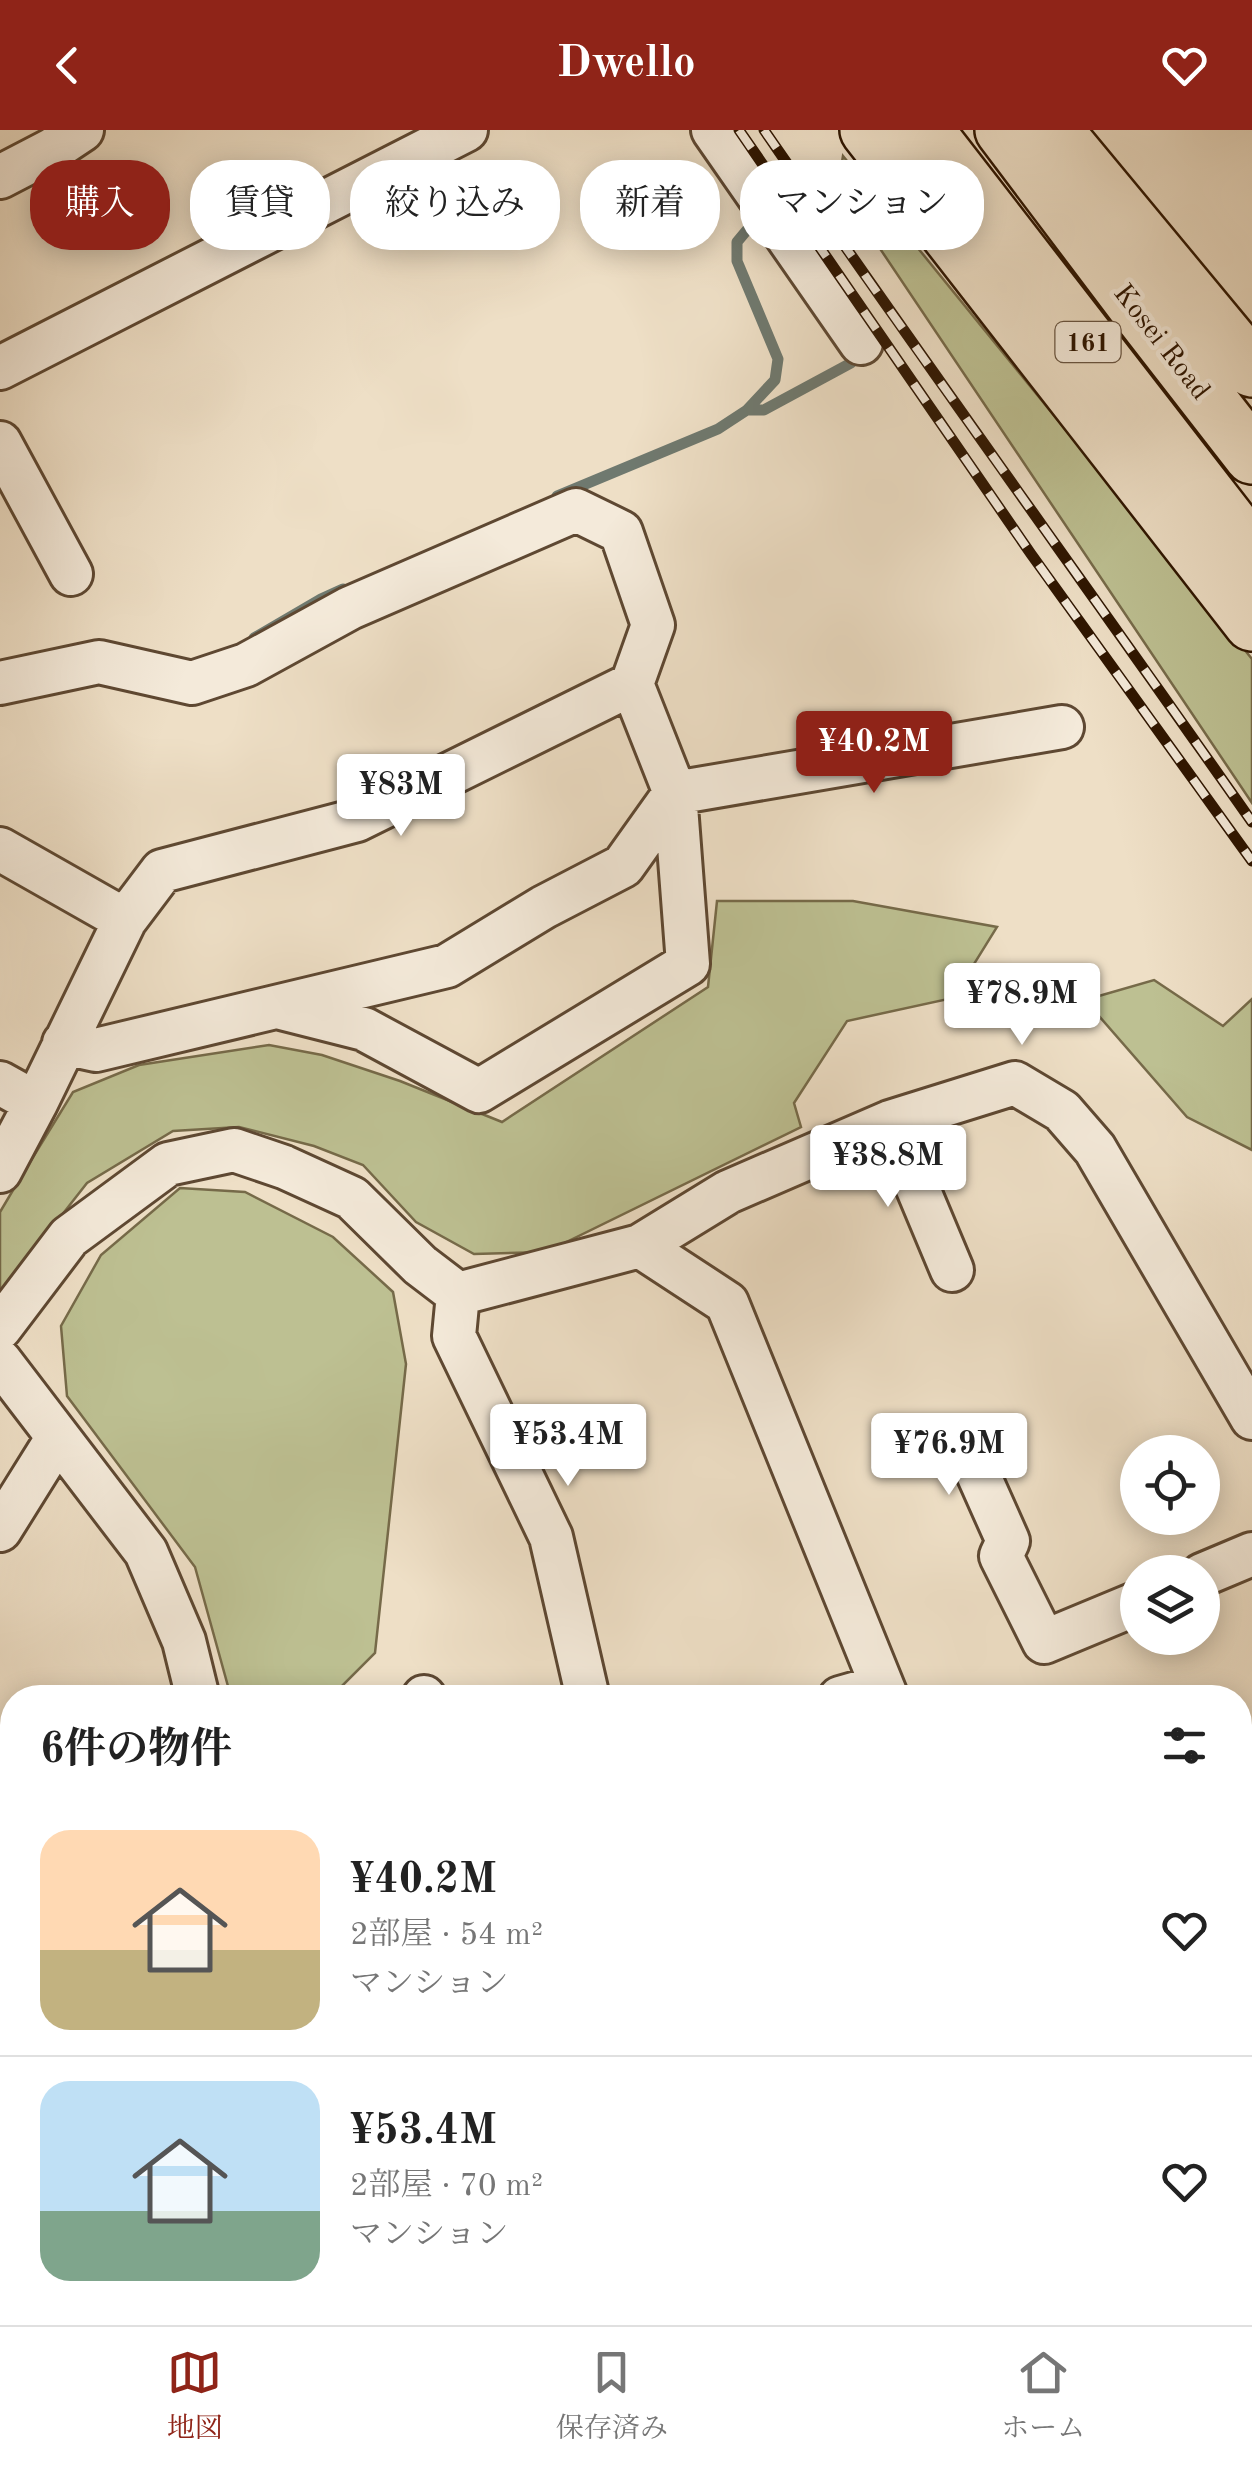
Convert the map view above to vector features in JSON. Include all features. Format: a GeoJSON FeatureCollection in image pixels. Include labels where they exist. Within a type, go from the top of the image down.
{"type":"FeatureCollection","features":[{"type":"Feature","properties":{"kind":"highway"},"geometry":{"type":"LineString","coordinates":[[868,130],[1252,622]]}},
{"type":"Feature","properties":{"kind":"highway","name":"161"},"geometry":{"type":"LineString","coordinates":[[926,130],[1252,552]]}},
{"type":"Feature","properties":{"kind":"highway","name":"Kosei Road"},"geometry":{"type":"LineString","coordinates":[[1003,130],[1252,456]]}},
{"type":"Feature","properties":{"kind":"highway"},"geometry":{"type":"LineString","coordinates":[[1054,130],[1252,369]]}},
{"type":"Feature","properties":{"kind":"street"},"geometry":{"type":"LineString","coordinates":[[0,368],[466,130]]}},
{"type":"Feature","properties":{"kind":"street"},"geometry":{"type":"LineString","coordinates":[[713,130],[860,343]]}},
{"type":"Feature","properties":{"kind":"street"},"geometry":{"type":"LineString","coordinates":[[0,177],[56,140]]}},
{"type":"Feature","properties":{"kind":"street"},"geometry":{"type":"LineString","coordinates":[[0,444],[70,574]]}},
{"type":"Feature","properties":{"kind":"street"},"geometry":{"type":"LineString","coordinates":[[0,683],[99,662],[192,683],[246,665],[350,608],[576,510],[621,532],[653,625],[632,684],[675,794],[688,964],[479,1091],[364,1029],[276,1006]]}},
{"type":"Feature","properties":{"kind":"street"},"geometry":{"type":"LineString","coordinates":[[0,1171],[18,1093],[64,1043],[125,920],[162,871],[357,820],[632,684]]}},
{"type":"Feature","properties":{"kind":"street"},"geometry":{"type":"LineString","coordinates":[[64,1043],[96,1050],[448,966],[544,907],[623,866],[675,794],[1062,728]]}},
{"type":"Feature","properties":{"kind":"street"},"geometry":{"type":"LineString","coordinates":[[0,849],[125,920]]}},
{"type":"Feature","properties":{"kind":"street"},"geometry":{"type":"LineString","coordinates":[[458,1294],[640,1246],[728,1192],[890,1122],[1015,1083],[1062,1111],[1095,1150],[1252,1419]]}},
{"type":"Feature","properties":{"kind":"street"},"geometry":{"type":"LineString","coordinates":[[890,1122],[952,1270]]}},
{"type":"Feature","properties":{"kind":"street"},"geometry":{"type":"LineString","coordinates":[[0,1328],[69,1237],[168,1164],[234,1150],[284,1167],[352,1198],[420,1265],[458,1294]]}},
{"type":"Feature","properties":{"kind":"street"},"geometry":{"type":"LineString","coordinates":[[640,1246],[727,1302],[882,1685]]}},
{"type":"Feature","properties":{"kind":"street"},"geometry":{"type":"LineString","coordinates":[[458,1294],[454,1336],[551,1537],[585,1685]]}},
{"type":"Feature","properties":{"kind":"street"},"geometry":{"type":"LineString","coordinates":[[0,1361],[146,1552],[184,1641],[195,1685]]}},
{"type":"Feature","properties":{"kind":"street"},"geometry":{"type":"LineString","coordinates":[[0,1530],[58,1437]]}},
{"type":"Feature","properties":{"kind":"street"},"geometry":{"type":"LineString","coordinates":[[964,1440],[1008,1541],[1001,1556],[1044,1642],[1120,1610]]}},
{"type":"Feature","properties":{"kind":"street"},"geometry":{"type":"LineString","coordinates":[[1220,1567],[1252,1554]]}},
{"type":"Feature","properties":{"kind":"green space"},"geometry":{"type":"Polygon","coordinates":[[[881,250],[919,250],[1252,659],[1252,803],[881,250]]]}},
{"type":"Feature","properties":{"kind":"green space"},"geometry":{"type":"Polygon","coordinates":[[[717,901],[853,901],[997,927],[953,998],[847,1021],[794,1103],[801,1127],[546,1252],[474,1254],[416,1222],[363,1165],[314,1146],[239,1127],[173,1131],[87,1183],[0,1294],[0,1212],[73,1092],[139,1065],[269,1045],[322,1055],[502,1122],[708,987],[717,901]]]}},
{"type":"Feature","properties":{"kind":"green space"},"geometry":{"type":"Polygon","coordinates":[[[1154,980],[1223,1026],[1252,999],[1252,1150],[1187,1117],[1085,1000],[1154,980]]]}},
{"type":"Feature","properties":{"kind":"green space"},"geometry":{"type":"Polygon","coordinates":[[[180,1188],[245,1192],[333,1237],[393,1292],[406,1364],[375,1653],[343,1685],[228,1685],[195,1567],[67,1396],[61,1326],[101,1255],[180,1188]]]}},
{"type":"Feature","properties":{"kind":"waterway"},"geometry":{"type":"LineString","coordinates":[[557,496],[718,429],[747,410],[775,380],[778,359],[737,261],[740,238]]}},
{"type":"Feature","properties":{"kind":"waterway"},"geometry":{"type":"LineString","coordinates":[[747,410],[764,410],[851,363]]}},
{"type":"Feature","properties":{"kind":"waterway"},"geometry":{"type":"LineString","coordinates":[[254,638],[343,589]]}},
{"type":"Feature","properties":{"kind":"railway"},"geometry":{"type":"LineString","coordinates":[[739,130],[1031,554],[1252,861]]}},
{"type":"Feature","properties":{"kind":"railway"},"geometry":{"type":"LineString","coordinates":[[764,130],[1252,822]]}}]}
